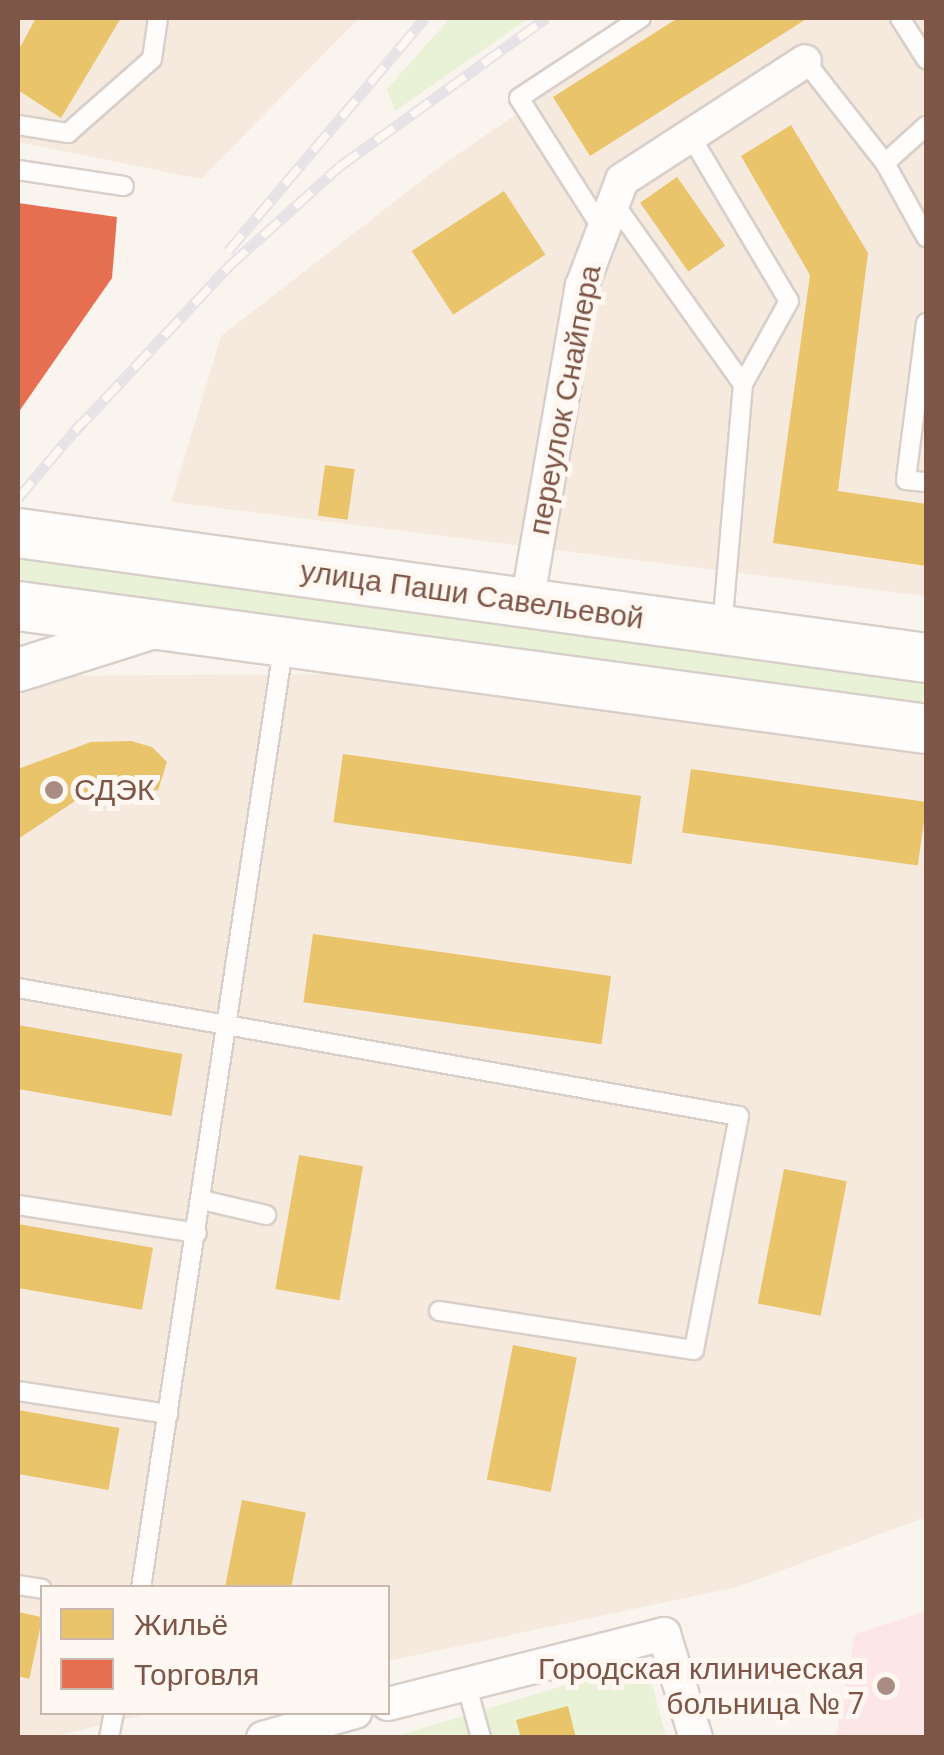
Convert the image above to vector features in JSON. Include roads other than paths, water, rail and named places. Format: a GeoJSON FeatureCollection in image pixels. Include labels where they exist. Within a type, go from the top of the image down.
{"type":"FeatureCollection","features":[{"type":"Feature","properties":{"kind":"main road","name":"улица Паши Савельевой"},"geometry":{"type":"LineString","coordinates":[[18,533],[926,658]]}},
{"type":"Feature","properties":{"kind":"main road"},"geometry":{"type":"LineString","coordinates":[[18,606],[926,729]]}},
{"type":"Feature","properties":{"kind":"street","name":"переулок Снайпера"},"geometry":{"type":"LineString","coordinates":[[527,603],[582,286],[622,180],[805,60]]}},
{"type":"Feature","properties":{"kind":"street"},"geometry":{"type":"LineString","coordinates":[[18,670],[160,625]]}},
{"type":"Feature","properties":{"kind":"street"},"geometry":{"type":"LineString","coordinates":[[390,1703],[664,1634],[696,1738]]}},
{"type":"Feature","properties":{"kind":"street"},"geometry":{"type":"LineString","coordinates":[[262,1738],[344,1715]]}},
{"type":"Feature","properties":{"kind":"lane"},"geometry":{"type":"LineString","coordinates":[[18,125],[68,133],[152,58],[158,18]]}},
{"type":"Feature","properties":{"kind":"lane"},"geometry":{"type":"LineString","coordinates":[[641,18],[519,98],[743,384]]}},
{"type":"Feature","properties":{"kind":"lane"},"geometry":{"type":"LineString","coordinates":[[900,18],[926,60]]}},
{"type":"Feature","properties":{"kind":"lane"},"geometry":{"type":"LineString","coordinates":[[805,60],[885,162],[926,237]]}},
{"type":"Feature","properties":{"kind":"lane"},"geometry":{"type":"LineString","coordinates":[[885,162],[926,126]]}},
{"type":"Feature","properties":{"kind":"lane"},"geometry":{"type":"LineString","coordinates":[[690,135],[789,302],[743,384],[722,630]]}},
{"type":"Feature","properties":{"kind":"lane"},"geometry":{"type":"LineString","coordinates":[[18,170],[124,186]]}},
{"type":"Feature","properties":{"kind":"lane"},"geometry":{"type":"LineString","coordinates":[[926,323],[906,480],[926,482]]}},
{"type":"Feature","properties":{"kind":"lane"},"geometry":{"type":"LineString","coordinates":[[141,1585],[229,1029],[284,642]]}},
{"type":"Feature","properties":{"kind":"lane"},"geometry":{"type":"LineString","coordinates":[[18,988],[229,1029],[739,1116],[694,1350],[439,1311]]}},
{"type":"Feature","properties":{"kind":"lane"},"geometry":{"type":"LineString","coordinates":[[202,1200],[266,1215]]}},
{"type":"Feature","properties":{"kind":"lane"},"geometry":{"type":"LineString","coordinates":[[18,1205],[197,1233]]}},
{"type":"Feature","properties":{"kind":"lane"},"geometry":{"type":"LineString","coordinates":[[18,1390],[168,1414]]}},
{"type":"Feature","properties":{"kind":"lane"},"geometry":{"type":"LineString","coordinates":[[466,1682],[482,1738]]}},
{"type":"Feature","properties":{"kind":"railway"},"geometry":{"type":"LineString","coordinates":[[228,251],[425,18]]}},
{"type":"Feature","properties":{"kind":"railway"},"geometry":{"type":"LineString","coordinates":[[74,432],[230,265],[340,166],[546,18]]}},
{"type":"Feature","properties":{"kind":"railway"},"geometry":{"type":"LineString","coordinates":[[18,498],[82,422]]}},
{"type":"Feature","properties":{"kind":"place","name":"СДЭК"},"geometry":{"type":"Point","coordinates":[54,790]}},
{"type":"Feature","properties":{"kind":"place","name":"Городская клиническая больница № 7"},"geometry":{"type":"Point","coordinates":[886,1686]}}]}
